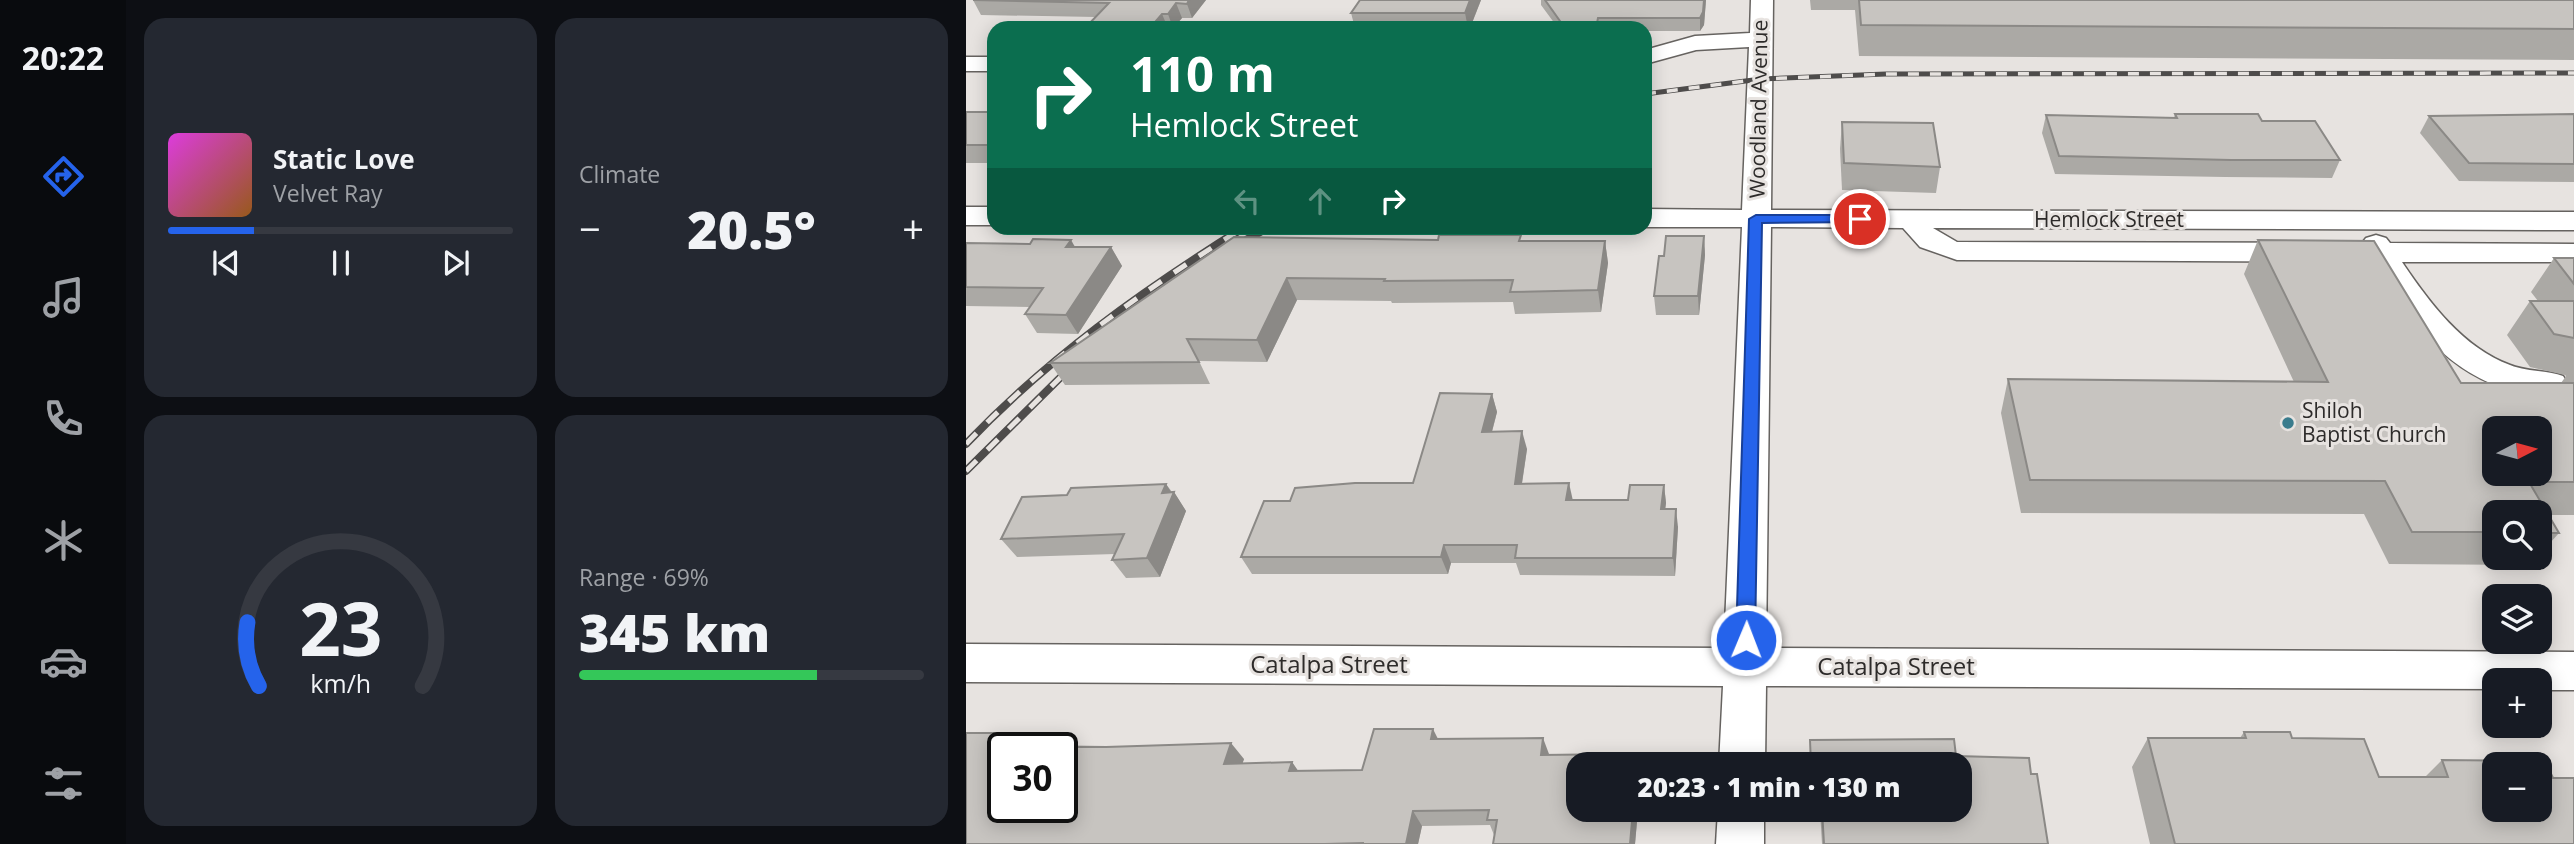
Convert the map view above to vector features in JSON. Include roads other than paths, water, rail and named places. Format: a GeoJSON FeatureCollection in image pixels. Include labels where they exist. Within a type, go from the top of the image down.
{"type":"FeatureCollection","features":[{"type":"Feature","properties":{"kind":"street","name":"Woodland Avenue"},"geometry":{"type":"LineString","coordinates":[[1742,752],[1762,0]]}},
{"type":"Feature","properties":{"kind":"street"},"geometry":{"type":"LineString","coordinates":[[1652,55],[1695,43],[1761,38]]}},
{"type":"Feature","properties":{"kind":"street"},"geometry":{"type":"LineString","coordinates":[[966,64],[987,64]]}},
{"type":"Feature","properties":{"kind":"street"},"geometry":{"type":"LineString","coordinates":[[966,216],[987,216]]}},
{"type":"Feature","properties":{"kind":"street","name":"Hemlock Street"},"geometry":{"type":"LineString","coordinates":[[1652,218],[2574,221]]}},
{"type":"Feature","properties":{"kind":"street"},"geometry":{"type":"LineString","coordinates":[[1912,219],[1922,237],[1957,251],[2574,253]]}},
{"type":"Feature","properties":{"kind":"street"},"geometry":{"type":"LineString","coordinates":[[2361,220],[2395,277],[2454,346],[2493,371],[2522,381],[2551,384]]}},
{"type":"Feature","properties":{"kind":"street","name":"Catalpa Street"},"geometry":{"type":"LineString","coordinates":[[966,663],[2574,671]]}},
{"type":"Feature","properties":{"kind":"street"},"geometry":{"type":"LineString","coordinates":[[1740,844],[1741,822]]}},
{"type":"Feature","properties":{"kind":"railway"},"geometry":{"type":"LineString","coordinates":[[1652,93],[1761,79],[1886,74],[2574,73]]}},
{"type":"Feature","properties":{"kind":"railway"},"geometry":{"type":"LineString","coordinates":[[966,444],[1030,383],[1097,327],[1232,235]]}},
{"type":"Feature","properties":{"kind":"railway"},"geometry":{"type":"LineString","coordinates":[[1234,247],[1255,235]]}},
{"type":"Feature","properties":{"kind":"railway"},"geometry":{"type":"LineString","coordinates":[[966,471],[1073,365]]}},
{"type":"Feature","properties":{"kind":"place","name":"Shiloh Baptist Church"},"geometry":{"type":"Point","coordinates":[2288,423]}}]}
